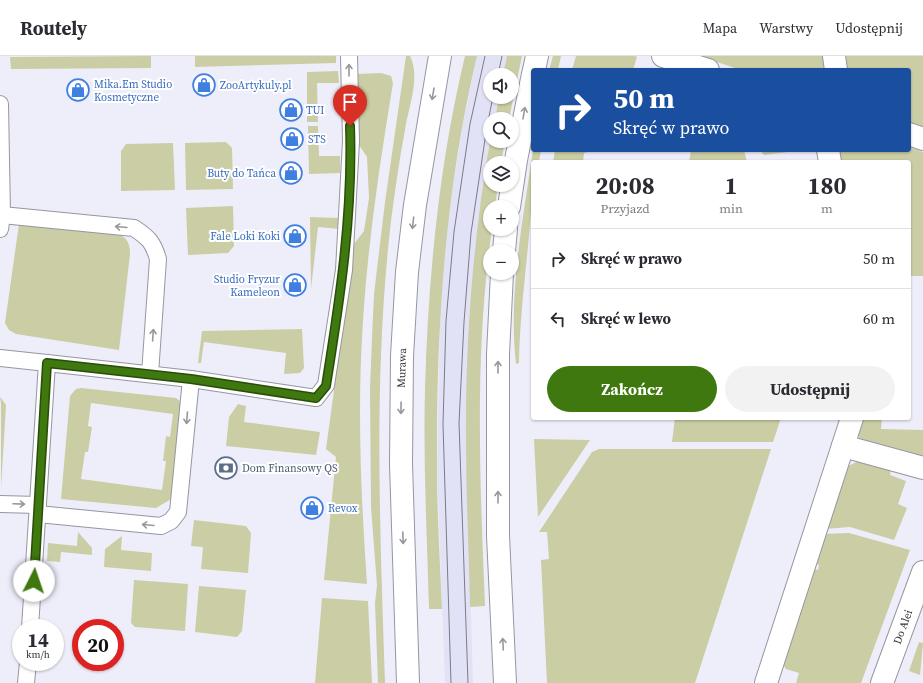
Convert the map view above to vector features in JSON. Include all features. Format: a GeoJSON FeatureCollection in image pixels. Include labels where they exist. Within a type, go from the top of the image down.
{"type":"FeatureCollection","features":[{"type":"Feature","properties":{"kind":"street","name":"Murawa"},"geometry":{"type":"LineString","coordinates":[[408,683],[401,464],[402,356],[407,272],[414,213],[440,56]]}},
{"type":"Feature","properties":{"kind":"street"},"geometry":{"type":"LineString","coordinates":[[534,68],[537,56]]}},
{"type":"Feature","properties":{"kind":"street"},"geometry":{"type":"LineString","coordinates":[[663,56],[702,68]]}},
{"type":"Feature","properties":{"kind":"street"},"geometry":{"type":"LineString","coordinates":[[834,56],[836,68]]}},
{"type":"Feature","properties":{"kind":"street"},"geometry":{"type":"LineString","coordinates":[[510,200],[516,160],[531,84]]}},
{"type":"Feature","properties":{"kind":"street"},"geometry":{"type":"LineString","coordinates":[[911,135],[923,139]]}},
{"type":"Feature","properties":{"kind":"street"},"geometry":{"type":"LineString","coordinates":[[502,280],[498,354],[498,536],[505,683]]}},
{"type":"Feature","properties":{"kind":"street"},"geometry":{"type":"LineString","coordinates":[[766,683],[851,420]]}},
{"type":"Feature","properties":{"kind":"street"},"geometry":{"type":"LineString","coordinates":[[843,446],[923,468]]}},
{"type":"Feature","properties":{"kind":"street","name":"Do Alei"},"geometry":{"type":"LineString","coordinates":[[882,683],[923,572]]}},
{"type":"Feature","properties":{"kind":"lane"},"geometry":{"type":"LineString","coordinates":[[0,358],[191,379],[316,398],[326,386],[344,270],[351,140],[349,56]]}},
{"type":"Feature","properties":{"kind":"lane"},"geometry":{"type":"LineString","coordinates":[[0,104],[1,222],[134,228],[145,235],[153,244],[158,259],[150,374]]}},
{"type":"Feature","properties":{"kind":"lane"},"geometry":{"type":"LineString","coordinates":[[31,619],[47,363]]}},
{"type":"Feature","properties":{"kind":"lane"},"geometry":{"type":"LineString","coordinates":[[0,504],[160,526],[171,521],[178,512],[191,379]]}},
{"type":"Feature","properties":{"kind":"lane"},"geometry":{"type":"LineString","coordinates":[[26,683],[27,671]]}},
{"type":"Feature","properties":{"kind":"shaded area"},"geometry":{"type":"Polygon","coordinates":[[[477,56],[507,56],[504,68],[483,68],[483,104],[498,104],[496,112],[483,112],[483,148],[489,148],[488,156],[483,156],[483,191],[477,234],[469,322],[466,442],[473,683],[445,683],[437,469],[440,322],[447,231],[463,124],[477,56]]]}},
{"type":"Feature","properties":{"kind":"green space"},"geometry":{"type":"Polygon","coordinates":[[[151,56],[151,68],[11,69],[10,57],[151,56]]]}},
{"type":"Feature","properties":{"kind":"green space"},"geometry":{"type":"Polygon","coordinates":[[[195,56],[336,56],[336,63],[195,67],[195,56]]]}},
{"type":"Feature","properties":{"kind":"green space"},"geometry":{"type":"Polygon","coordinates":[[[406,56],[410,56],[413,65],[414,83],[401,153],[391,221],[385,279],[382,337],[379,452],[385,683],[378,683],[375,603],[377,585],[371,507],[370,389],[372,337],[374,294],[385,202],[406,56]]]}},
{"type":"Feature","properties":{"kind":"green space"},"geometry":{"type":"Polygon","coordinates":[[[465,56],[477,56],[457,157],[450,209],[438,363],[437,485],[442,609],[429,609],[424,444],[429,305],[436,221],[448,138],[465,56]]]}},
{"type":"Feature","properties":{"kind":"green space"},"geometry":{"type":"Polygon","coordinates":[[[507,56],[522,56],[519,71],[519,68],[504,68],[507,56]]]}},
{"type":"Feature","properties":{"kind":"green space"},"geometry":{"type":"Polygon","coordinates":[[[553,56],[561,56],[558,68],[550,68],[553,56]]]}},
{"type":"Feature","properties":{"kind":"green space"},"geometry":{"type":"Polygon","coordinates":[[[576,56],[637,57],[634,68],[573,68],[576,56]]]}},
{"type":"Feature","properties":{"kind":"green space"},"geometry":{"type":"Polygon","coordinates":[[[699,56],[826,56],[829,68],[735,68],[699,56]]]}},
{"type":"Feature","properties":{"kind":"green space"},"geometry":{"type":"Polygon","coordinates":[[[842,56],[923,56],[923,127],[911,123],[911,68],[844,68],[842,56]]]}},
{"type":"Feature","properties":{"kind":"green space"},"geometry":{"type":"Polygon","coordinates":[[[338,71],[339,83],[317,83],[318,122],[307,122],[307,72],[338,71]]]}},
{"type":"Feature","properties":{"kind":"green space"},"geometry":{"type":"Polygon","coordinates":[[[381,73],[391,76],[393,83],[371,231],[365,291],[360,387],[360,453],[367,584],[324,580],[336,457],[326,449],[354,244],[364,231],[369,198],[367,157],[359,145],[357,74],[381,73]]]}},
{"type":"Feature","properties":{"kind":"green space"},"geometry":{"type":"Polygon","coordinates":[[[498,104],[512,104],[510,112],[496,112],[498,104]]]}},
{"type":"Feature","properties":{"kind":"green space"},"geometry":{"type":"Polygon","coordinates":[[[308,126],[318,126],[319,156],[340,156],[340,173],[309,174],[308,126]]]}},
{"type":"Feature","properties":{"kind":"green space"},"geometry":{"type":"Polygon","coordinates":[[[226,142],[232,148],[233,189],[186,190],[185,143],[226,142]]]}},
{"type":"Feature","properties":{"kind":"green space"},"geometry":{"type":"Polygon","coordinates":[[[173,143],[175,190],[121,191],[121,151],[126,144],[173,143]]]}},
{"type":"Feature","properties":{"kind":"green space"},"geometry":{"type":"Polygon","coordinates":[[[489,148],[504,148],[502,156],[488,156],[489,148]]]}},
{"type":"Feature","properties":{"kind":"green space"},"geometry":{"type":"Polygon","coordinates":[[[911,148],[923,152],[923,276],[911,276],[911,160],[835,160],[834,152],[911,152],[911,148]]]}},
{"type":"Feature","properties":{"kind":"green space"},"geometry":{"type":"Polygon","coordinates":[[[533,152],[541,152],[539,160],[532,160],[533,152]]]}},
{"type":"Feature","properties":{"kind":"green space"},"geometry":{"type":"Polygon","coordinates":[[[555,152],[587,152],[584,153],[583,160],[553,160],[555,152]]]}},
{"type":"Feature","properties":{"kind":"green space"},"geometry":{"type":"Polygon","coordinates":[[[691,152],[744,152],[746,160],[689,160],[691,152]]]}},
{"type":"Feature","properties":{"kind":"green space"},"geometry":{"type":"Polygon","coordinates":[[[762,152],[788,152],[764,155],[762,152]]]}},
{"type":"Feature","properties":{"kind":"green space"},"geometry":{"type":"Polygon","coordinates":[[[531,163],[531,212],[519,363],[516,364],[514,310],[515,280],[519,280],[519,248],[531,163]]]}},
{"type":"Feature","properties":{"kind":"green space"},"geometry":{"type":"Polygon","coordinates":[[[483,186],[483,192],[497,192],[496,200],[483,200],[483,236],[491,236],[490,244],[483,244],[483,280],[486,280],[480,418],[481,512],[485,606],[470,607],[466,405],[471,291],[483,186]]]}},
{"type":"Feature","properties":{"kind":"green space"},"geometry":{"type":"Polygon","coordinates":[[[233,206],[234,246],[228,253],[188,255],[186,208],[233,206]]]}},
{"type":"Feature","properties":{"kind":"green space"},"geometry":{"type":"Polygon","coordinates":[[[310,217],[340,218],[339,229],[318,227],[311,289],[310,217]]]}},
{"type":"Feature","properties":{"kind":"green space"},"geometry":{"type":"Polygon","coordinates":[[[19,224],[114,232],[126,240],[129,246],[130,254],[119,350],[16,334],[9,330],[5,323],[19,224]]]}},
{"type":"Feature","properties":{"kind":"green space"},"geometry":{"type":"Polygon","coordinates":[[[302,329],[304,368],[300,373],[284,374],[286,353],[204,342],[201,363],[198,363],[202,331],[302,329]]]}},
{"type":"Feature","properties":{"kind":"green space"},"geometry":{"type":"Polygon","coordinates":[[[81,388],[176,398],[181,402],[173,498],[156,508],[61,499],[70,396],[76,389],[81,388]],[[91,403],[88,426],[92,427],[88,452],[85,452],[81,479],[162,490],[166,461],[163,461],[166,436],[170,437],[173,414],[91,403]]]}},
{"type":"Feature","properties":{"kind":"green space"},"geometry":{"type":"Polygon","coordinates":[[[0,397],[6,405],[1,488],[1,404],[0,397]]]}},
{"type":"Feature","properties":{"kind":"green space"},"geometry":{"type":"Polygon","coordinates":[[[238,404],[246,406],[244,422],[320,432],[316,455],[226,446],[229,417],[238,404]]]}},
{"type":"Feature","properties":{"kind":"green space"},"geometry":{"type":"Polygon","coordinates":[[[675,420],[780,420],[773,442],[672,442],[675,420]]]}},
{"type":"Feature","properties":{"kind":"green space"},"geometry":{"type":"Polygon","coordinates":[[[860,420],[882,420],[881,429],[923,430],[923,460],[860,440],[858,434],[860,420]]]}},
{"type":"Feature","properties":{"kind":"green space"},"geometry":{"type":"Polygon","coordinates":[[[534,439],[590,440],[538,517],[534,439]]]}},
{"type":"Feature","properties":{"kind":"green space"},"geometry":{"type":"Polygon","coordinates":[[[599,449],[771,449],[695,683],[547,683],[541,560],[549,559],[547,532],[539,532],[592,452],[599,449]]]}},
{"type":"Feature","properties":{"kind":"green space"},"geometry":{"type":"Polygon","coordinates":[[[861,460],[891,468],[890,475],[906,481],[898,504],[907,508],[894,540],[850,527],[824,529],[848,466],[861,460]]]}},
{"type":"Feature","properties":{"kind":"green space"},"geometry":{"type":"Polygon","coordinates":[[[194,520],[246,526],[251,533],[248,573],[201,569],[203,547],[191,546],[194,520]]]}},
{"type":"Feature","properties":{"kind":"green space"},"geometry":{"type":"Polygon","coordinates":[[[78,532],[92,548],[92,555],[61,552],[60,562],[47,561],[48,543],[77,546],[78,532]]]}},
{"type":"Feature","properties":{"kind":"green space"},"geometry":{"type":"Polygon","coordinates":[[[849,533],[910,550],[861,683],[796,683],[799,673],[786,669],[782,663],[811,568],[818,570],[819,565],[813,562],[822,534],[849,533]]]}},
{"type":"Feature","properties":{"kind":"green space"},"geometry":{"type":"Polygon","coordinates":[[[122,536],[121,550],[152,553],[151,571],[104,567],[105,549],[122,536]]]}},
{"type":"Feature","properties":{"kind":"green space"},"geometry":{"type":"Polygon","coordinates":[[[134,580],[188,584],[185,631],[135,627],[131,623],[134,580]]]}},
{"type":"Feature","properties":{"kind":"green space"},"geometry":{"type":"Polygon","coordinates":[[[199,586],[246,590],[242,631],[237,637],[195,632],[199,586]]]}},
{"type":"Feature","properties":{"kind":"green space"},"geometry":{"type":"Polygon","coordinates":[[[322,598],[368,601],[372,683],[315,683],[322,598]]]}},
{"type":"Feature","properties":{"kind":"green space"},"geometry":{"type":"Polygon","coordinates":[[[919,642],[923,643],[920,675],[909,671],[919,642]]]}},
{"type":"Feature","properties":{"kind":"tram line"},"geometry":{"type":"LineString","coordinates":[[451,683],[443,424],[446,321],[454,232],[470,124],[485,56]]}},
{"type":"Feature","properties":{"kind":"tram line"},"geometry":{"type":"LineString","coordinates":[[499,68],[502,56]]}},
{"type":"Feature","properties":{"kind":"tram line"},"geometry":{"type":"LineString","coordinates":[[468,683],[459,423],[464,322],[471,233],[492,104]]}},
{"type":"Feature","properties":{"kind":"place","name":"ZooArtykuly.pl"},"geometry":{"type":"Point","coordinates":[204,85]}},
{"type":"Feature","properties":{"kind":"place","name":"Mika.Em Studio Kosmetyczne"},"geometry":{"type":"Point","coordinates":[78,90]}},
{"type":"Feature","properties":{"kind":"place","name":"TUI"},"geometry":{"type":"Point","coordinates":[291,110]}},
{"type":"Feature","properties":{"kind":"place","name":"STS"},"geometry":{"type":"Point","coordinates":[292,139]}},
{"type":"Feature","properties":{"kind":"place","name":"Buty do Tańca"},"geometry":{"type":"Point","coordinates":[291,173]}},
{"type":"Feature","properties":{"kind":"place","name":"Fale Loki Koki"},"geometry":{"type":"Point","coordinates":[295,236]}},
{"type":"Feature","properties":{"kind":"place","name":"Studio Fryzur Kameleon"},"geometry":{"type":"Point","coordinates":[295,285]}},
{"type":"Feature","properties":{"kind":"place","name":"Dom Finansowy QS"},"geometry":{"type":"Point","coordinates":[226,468]}},
{"type":"Feature","properties":{"kind":"place","name":"Revox"},"geometry":{"type":"Point","coordinates":[312,508]}},
{"type":"Feature","properties":{"kind":"route"},"geometry":{"type":"LineString","coordinates":[[34,581],[47,363],[191,379],[316,398],[326,386],[344,270],[349,195],[351,140],[350,126]]}}]}
